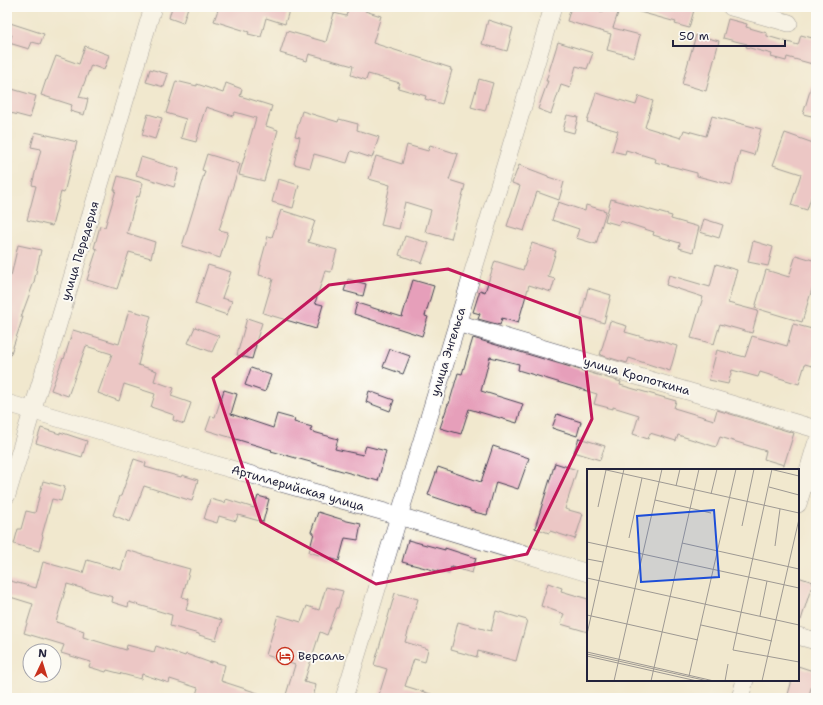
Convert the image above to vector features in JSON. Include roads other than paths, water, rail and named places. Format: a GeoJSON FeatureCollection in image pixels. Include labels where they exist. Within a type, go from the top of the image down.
{"type":"FeatureCollection","features":[{"type":"Feature","properties":{"kind":"street","name":"улица Передерия"},"geometry":{"type":"LineString","coordinates":[[7,495],[152,7]]}},
{"type":"Feature","properties":{"kind":"street","name":"улица Энгельса"},"geometry":{"type":"LineString","coordinates":[[344,698],[553,7]]}},
{"type":"Feature","properties":{"kind":"street"},"geometry":{"type":"LineString","coordinates":[[731,7],[789,24]]}},
{"type":"Feature","properties":{"kind":"street","name":"улица Кропоткина"},"geometry":{"type":"LineString","coordinates":[[457,323],[816,429]]}},
{"type":"Feature","properties":{"kind":"street","name":"Артиллерийская улица"},"geometry":{"type":"LineString","coordinates":[[7,403],[188,457],[399,516],[587,573]]}},
{"type":"Feature","properties":{"kind":"street"},"geometry":{"type":"LineString","coordinates":[[799,501],[816,444]]}},
{"type":"Feature","properties":{"kind":"street"},"geometry":{"type":"LineString","coordinates":[[799,636],[816,642]]}},
{"type":"Feature","properties":{"kind":"street"},"geometry":{"type":"LineString","coordinates":[[740,698],[745,681]]}},
{"type":"Feature","properties":{"kind":"place","name":"Версаль"},"geometry":{"type":"Point","coordinates":[285,656]}}]}
